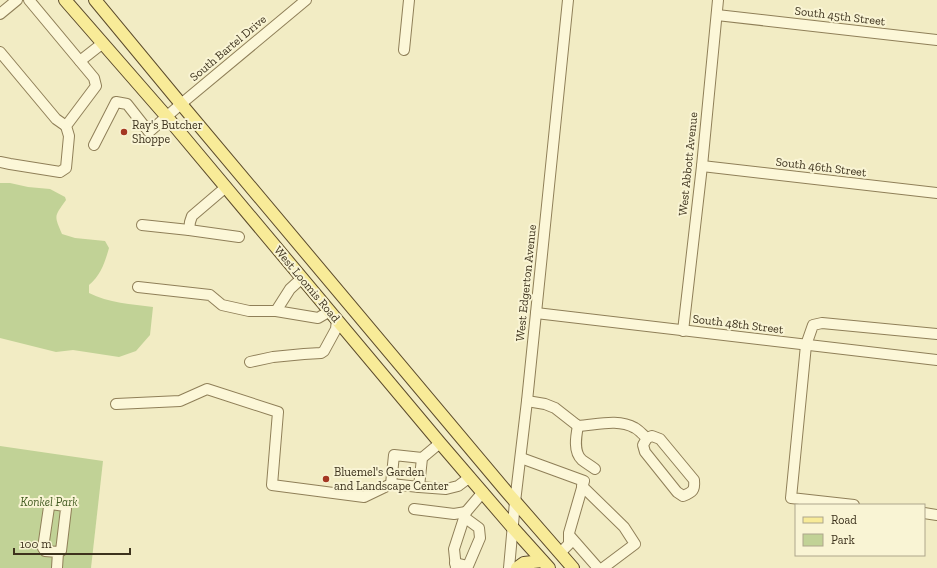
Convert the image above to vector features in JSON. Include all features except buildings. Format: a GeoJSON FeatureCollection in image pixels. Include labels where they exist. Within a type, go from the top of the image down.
{"type":"FeatureCollection","features":[{"type":"Feature","properties":{"kind":"main road","name":"West Loomis Road"},"geometry":{"type":"LineString","coordinates":[[65,0],[167,117],[440,442],[546,565]]}},
{"type":"Feature","properties":{"kind":"main road","name":"West Loomis Road"},"geometry":{"type":"LineString","coordinates":[[95,0],[484,466],[573,568]]}},
{"type":"Feature","properties":{"kind":"main road"},"geometry":{"type":"LineString","coordinates":[[334,315],[352,307]]}},
{"type":"Feature","properties":{"kind":"main road"},"geometry":{"type":"LineString","coordinates":[[470,477],[484,466]]}},
{"type":"Feature","properties":{"kind":"main road"},"geometry":{"type":"LineString","coordinates":[[517,568],[524,563],[546,565],[560,553]]}},
{"type":"Feature","properties":{"kind":"street"},"geometry":{"type":"LineString","coordinates":[[0,14],[17,0]]}},
{"type":"Feature","properties":{"kind":"street"},"geometry":{"type":"LineString","coordinates":[[29,0],[94,78],[96,86],[66,126]]}},
{"type":"Feature","properties":{"kind":"street","name":"South Bartel Drive"},"geometry":{"type":"LineString","coordinates":[[94,145],[116,102],[127,104],[149,132],[306,0]]}},
{"type":"Feature","properties":{"kind":"street"},"geometry":{"type":"LineString","coordinates":[[404,50],[409,0]]}},
{"type":"Feature","properties":{"kind":"street","name":"West Edgerton Avenue"},"geometry":{"type":"LineString","coordinates":[[509,568],[568,0]]}},
{"type":"Feature","properties":{"kind":"street","name":"West Abbott Avenue"},"geometry":{"type":"LineString","coordinates":[[682,331],[702,166],[718,0]]}},
{"type":"Feature","properties":{"kind":"street","name":"South 45th Street"},"geometry":{"type":"LineString","coordinates":[[717,15],[937,40]]}},
{"type":"Feature","properties":{"kind":"street"},"geometry":{"type":"LineString","coordinates":[[80,61],[103,43]]}},
{"type":"Feature","properties":{"kind":"street"},"geometry":{"type":"LineString","coordinates":[[0,52],[56,119],[66,126],[69,136],[66,168],[60,172],[0,162]]}},
{"type":"Feature","properties":{"kind":"street","name":"South 46th Street"},"geometry":{"type":"LineString","coordinates":[[702,166],[937,194]]}},
{"type":"Feature","properties":{"kind":"street"},"geometry":{"type":"LineString","coordinates":[[189,230],[192,216],[226,187]]}},
{"type":"Feature","properties":{"kind":"street"},"geometry":{"type":"LineString","coordinates":[[142,225],[239,237]]}},
{"type":"Feature","properties":{"kind":"street"},"geometry":{"type":"LineString","coordinates":[[276,311],[290,289],[302,278]]}},
{"type":"Feature","properties":{"kind":"street"},"geometry":{"type":"LineString","coordinates":[[138,287],[210,295],[222,305],[249,311],[276,311],[318,318],[334,315],[336,329],[324,351],[320,353],[273,357],[250,362]]}},
{"type":"Feature","properties":{"kind":"street","name":"South 48th Street"},"geometry":{"type":"LineString","coordinates":[[536,313],[937,360]]}},
{"type":"Feature","properties":{"kind":"street"},"geometry":{"type":"LineString","coordinates":[[845,504],[791,498],[806,345],[813,325],[822,323],[937,334]]}},
{"type":"Feature","properties":{"kind":"street"},"geometry":{"type":"LineString","coordinates":[[116,404],[180,401],[207,389],[278,412],[272,485],[364,497],[391,484],[446,489],[458,486],[470,477]]}},
{"type":"Feature","properties":{"kind":"street"},"geometry":{"type":"LineString","coordinates":[[527,401],[545,404],[555,408],[578,426],[608,423],[623,424],[635,428],[647,438]]}},
{"type":"Feature","properties":{"kind":"street"},"geometry":{"type":"LineString","coordinates":[[578,426],[576,442],[577,454],[582,460],[595,469]]}},
{"type":"Feature","properties":{"kind":"street"},"geometry":{"type":"LineString","coordinates":[[652,436],[660,438],[694,480],[694,490],[690,494],[683,496],[677,492],[644,452],[643,445],[647,438],[652,436]]}},
{"type":"Feature","properties":{"kind":"street"},"geometry":{"type":"LineString","coordinates":[[419,487],[422,458],[440,442]]}},
{"type":"Feature","properties":{"kind":"street"},"geometry":{"type":"LineString","coordinates":[[391,484],[394,455],[422,458]]}},
{"type":"Feature","properties":{"kind":"street"},"geometry":{"type":"LineString","coordinates":[[521,458],[584,481],[568,533],[569,544],[560,553]]}},
{"type":"Feature","properties":{"kind":"street"},"geometry":{"type":"LineString","coordinates":[[582,486],[624,527],[635,544],[603,568]]}},
{"type":"Feature","properties":{"kind":"street"},"geometry":{"type":"LineString","coordinates":[[414,509],[465,514],[479,528],[480,538],[468,567],[456,565],[454,549],[465,514],[483,492]]}},
{"type":"Feature","properties":{"kind":"street"},"geometry":{"type":"LineString","coordinates":[[925,513],[937,515]]}},
{"type":"Feature","properties":{"kind":"street"},"geometry":{"type":"LineString","coordinates":[[569,535],[598,568]]}},
{"type":"Feature","properties":{"kind":"street"},"geometry":{"type":"LineString","coordinates":[[57,568],[58,552]]}},
{"type":"Feature","properties":{"kind":"green space"},"geometry":{"type":"Polygon","coordinates":[[[0,183],[50,189],[65,197],[66,200],[56,216],[62,234],[75,238],[105,241],[109,248],[100,273],[89,285],[89,293],[112,301],[153,307],[150,335],[136,351],[119,357],[73,350],[56,352],[0,338],[0,183]]]}},
{"type":"Feature","properties":{"kind":"green space","name":"Konkel Park"},"geometry":{"type":"Polygon","coordinates":[[[0,446],[103,461],[91,568],[0,568],[0,446]]]}},
{"type":"Feature","properties":{"kind":"place","name":"Ray's Butcher Shoppe"},"geometry":{"type":"Point","coordinates":[124,132]}},
{"type":"Feature","properties":{"kind":"place","name":"Bluemel's Garden and Landscape Center"},"geometry":{"type":"Point","coordinates":[326,479]}}]}
